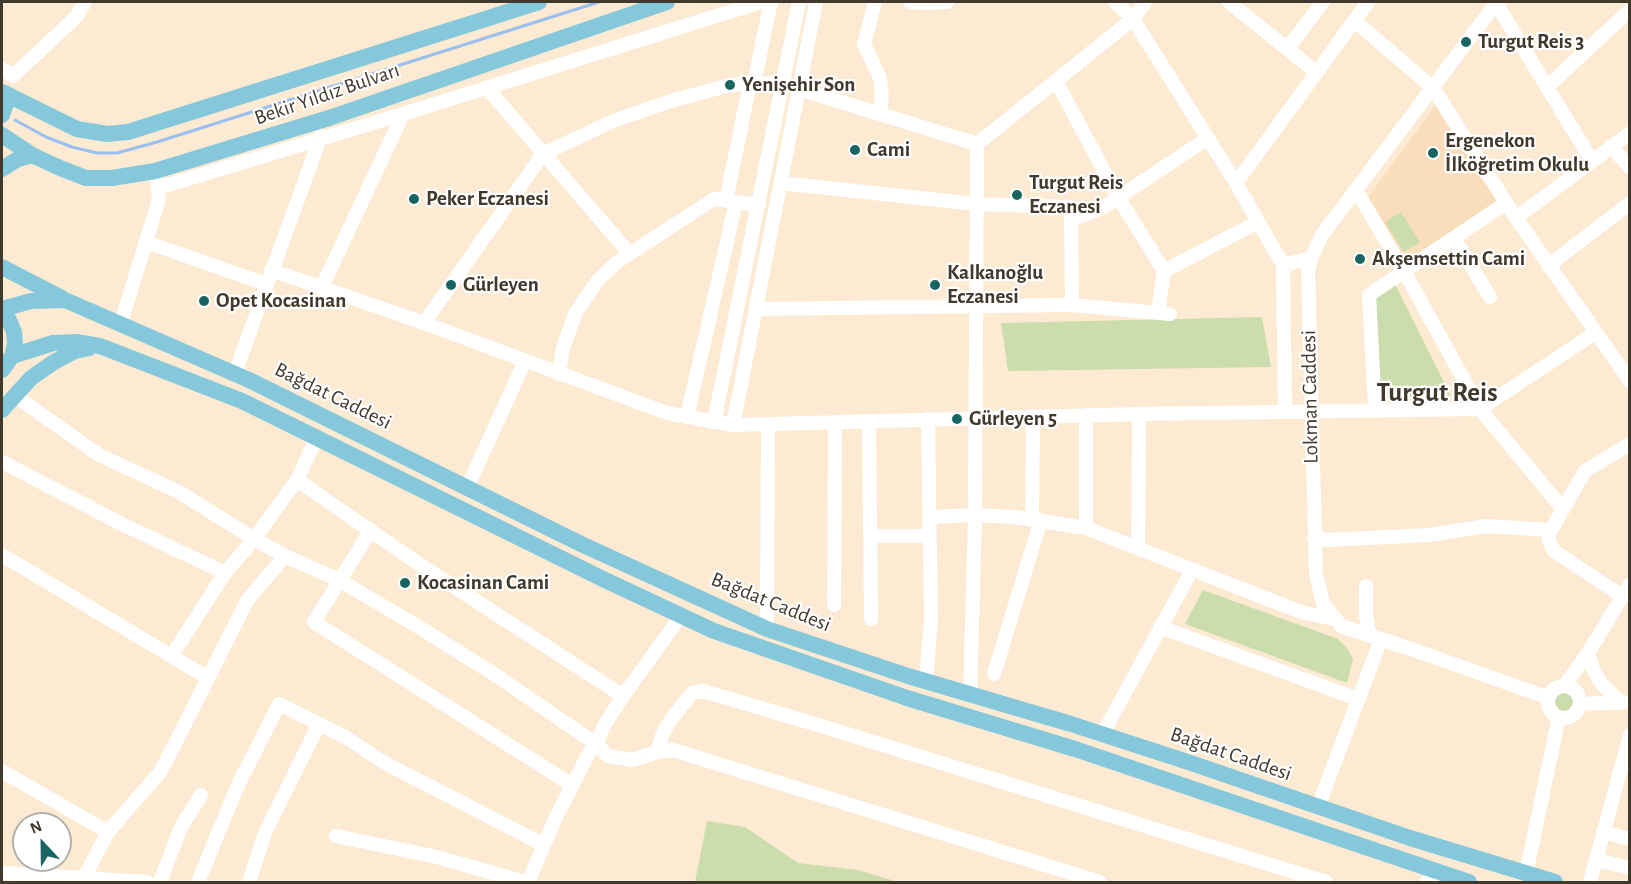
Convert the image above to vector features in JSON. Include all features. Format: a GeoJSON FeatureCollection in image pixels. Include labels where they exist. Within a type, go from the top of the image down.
{"type":"FeatureCollection","features":[{"type":"Feature","properties":{"kind":"main road","name":"Bekir Yıldız Bulvarı"},"geometry":{"type":"LineString","coordinates":[[5,93],[77,129],[107,134],[128,132],[539,2]]}},
{"type":"Feature","properties":{"kind":"main road","name":"Bekir Yıldız Bulvarı"},"geometry":{"type":"LineString","coordinates":[[2,135],[32,154],[86,178],[157,179],[667,2]]}},
{"type":"Feature","properties":{"kind":"main road"},"geometry":{"type":"LineString","coordinates":[[2,115],[5,93]]}},
{"type":"Feature","properties":{"kind":"main road"},"geometry":{"type":"LineString","coordinates":[[2,169],[32,154]]}},
{"type":"Feature","properties":{"kind":"main road"},"geometry":{"type":"LineString","coordinates":[[2,267],[65,300]]}},
{"type":"Feature","properties":{"kind":"main road","name":"Bağdat Caddesi"},"geometry":{"type":"LineString","coordinates":[[2,310],[31,301],[65,300],[121,323],[235,373],[581,544],[767,629],[926,682],[1102,735],[1410,838],[1555,882]]}},
{"type":"Feature","properties":{"kind":"main road"},"geometry":{"type":"LineString","coordinates":[[2,310],[14,332],[15,344],[7,363]]}},
{"type":"Feature","properties":{"kind":"main road","name":"Bağdat Caddesi"},"geometry":{"type":"LineString","coordinates":[[7,363],[53,343],[76,342],[100,346],[242,400],[714,631],[907,698],[1076,749],[1433,877],[1469,882]]}},
{"type":"Feature","properties":{"kind":"main road"},"geometry":{"type":"LineString","coordinates":[[2,410],[31,378],[54,362],[75,351],[100,346]]}},
{"type":"Feature","properties":{"kind":"street"},"geometry":{"type":"LineString","coordinates":[[5,93],[7,73],[77,16],[85,2]]}},
{"type":"Feature","properties":{"kind":"street"},"geometry":{"type":"LineString","coordinates":[[121,323],[159,199],[157,179],[320,139],[761,2]]}},
{"type":"Feature","properties":{"kind":"street"},"geometry":{"type":"LineString","coordinates":[[687,417],[731,201],[752,83],[771,2]]}},
{"type":"Feature","properties":{"kind":"street"},"geometry":{"type":"LineString","coordinates":[[714,422],[799,2]]}},
{"type":"Feature","properties":{"kind":"street"},"geometry":{"type":"LineString","coordinates":[[733,425],[816,2]]}},
{"type":"Feature","properties":{"kind":"street"},"geometry":{"type":"LineString","coordinates":[[875,2],[864,41],[865,48],[880,78],[882,99],[879,114]]}},
{"type":"Feature","properties":{"kind":"street"},"geometry":{"type":"LineString","coordinates":[[910,2],[947,2]]}},
{"type":"Feature","properties":{"kind":"street"},"geometry":{"type":"LineString","coordinates":[[1115,2],[1133,19],[1236,183],[1283,266],[1285,411]]}},
{"type":"Feature","properties":{"kind":"street"},"geometry":{"type":"LineString","coordinates":[[977,144],[1133,19],[1145,2]]}},
{"type":"Feature","properties":{"kind":"street"},"geometry":{"type":"LineString","coordinates":[[1229,2],[1316,72]]}},
{"type":"Feature","properties":{"kind":"street"},"geometry":{"type":"LineString","coordinates":[[1287,49],[1323,2]]}},
{"type":"Feature","properties":{"kind":"street"},"geometry":{"type":"LineString","coordinates":[[1236,183],[1368,2]]}},
{"type":"Feature","properties":{"kind":"street"},"geometry":{"type":"LineString","coordinates":[[1496,2],[1592,161]]}},
{"type":"Feature","properties":{"kind":"street","name":"Lokman Caddesi"},"geometry":{"type":"LineString","coordinates":[[1334,620],[1323,603],[1317,585],[1310,410],[1308,271],[1311,258],[1322,235],[1496,2]]}},
{"type":"Feature","properties":{"kind":"street"},"geometry":{"type":"LineString","coordinates":[[1547,87],[1629,10]]}},
{"type":"Feature","properties":{"kind":"street"},"geometry":{"type":"LineString","coordinates":[[1354,20],[1433,88],[1516,219],[1629,381]]}},
{"type":"Feature","properties":{"kind":"street"},"geometry":{"type":"LineString","coordinates":[[756,309],[1072,305],[1164,313],[1164,271],[1118,197],[1056,81]]}},
{"type":"Feature","properties":{"kind":"street"},"geometry":{"type":"LineString","coordinates":[[424,323],[543,153],[589,131],[642,110],[715,88],[752,83],[783,84]]}},
{"type":"Feature","properties":{"kind":"street"},"geometry":{"type":"LineString","coordinates":[[488,88],[629,253]]}},
{"type":"Feature","properties":{"kind":"street"},"geometry":{"type":"LineString","coordinates":[[799,89],[977,144]]}},
{"type":"Feature","properties":{"kind":"street"},"geometry":{"type":"LineString","coordinates":[[322,287],[403,114]]}},
{"type":"Feature","properties":{"kind":"street"},"geometry":{"type":"LineString","coordinates":[[235,373],[329,118]]}},
{"type":"Feature","properties":{"kind":"street"},"geometry":{"type":"LineString","coordinates":[[1516,219],[1629,132]]}},
{"type":"Feature","properties":{"kind":"street"},"geometry":{"type":"LineString","coordinates":[[1071,220],[1104,207],[1208,138]]}},
{"type":"Feature","properties":{"kind":"street"},"geometry":{"type":"LineString","coordinates":[[970,695],[975,515],[977,144]]}},
{"type":"Feature","properties":{"kind":"street"},"geometry":{"type":"LineString","coordinates":[[1611,146],[1629,168]]}},
{"type":"Feature","properties":{"kind":"street"},"geometry":{"type":"LineString","coordinates":[[780,183],[976,204],[1071,207],[1072,305]]}},
{"type":"Feature","properties":{"kind":"street"},"geometry":{"type":"LineString","coordinates":[[1356,190],[1404,271],[1480,409],[1562,508]]}},
{"type":"Feature","properties":{"kind":"street"},"geometry":{"type":"LineString","coordinates":[[559,374],[562,348],[576,312],[598,280],[629,253],[714,199],[759,205]]}},
{"type":"Feature","properties":{"kind":"street"},"geometry":{"type":"LineString","coordinates":[[1375,410],[1369,295],[1506,203]]}},
{"type":"Feature","properties":{"kind":"street"},"geometry":{"type":"LineString","coordinates":[[1548,266],[1629,203]]}},
{"type":"Feature","properties":{"kind":"street"},"geometry":{"type":"LineString","coordinates":[[1164,271],[1258,222]]}},
{"type":"Feature","properties":{"kind":"street"},"geometry":{"type":"LineString","coordinates":[[1454,238],[1490,297]]}},
{"type":"Feature","properties":{"kind":"street"},"geometry":{"type":"LineString","coordinates":[[146,242],[266,284]]}},
{"type":"Feature","properties":{"kind":"street"},"geometry":{"type":"LineString","coordinates":[[1283,266],[1311,258]]}},
{"type":"Feature","properties":{"kind":"street"},"geometry":{"type":"LineString","coordinates":[[272,270],[424,323],[667,413],[733,425],[1310,410],[1480,409],[1595,333]]}},
{"type":"Feature","properties":{"kind":"street"},"geometry":{"type":"LineString","coordinates":[[467,488],[525,361]]}},
{"type":"Feature","properties":{"kind":"street"},"geometry":{"type":"LineString","coordinates":[[14,395],[99,454],[179,492],[285,556],[339,580],[497,676],[596,744],[608,756],[632,760],[657,752],[673,750],[1100,882]]}},
{"type":"Feature","properties":{"kind":"street"},"geometry":{"type":"LineString","coordinates":[[1138,548],[1139,414]]}},
{"type":"Feature","properties":{"kind":"street"},"geometry":{"type":"LineString","coordinates":[[1086,415],[1086,528]]}},
{"type":"Feature","properties":{"kind":"street"},"geometry":{"type":"LineString","coordinates":[[994,674],[1036,519],[1033,416]]}},
{"type":"Feature","properties":{"kind":"street"},"geometry":{"type":"LineString","coordinates":[[926,682],[932,620],[928,419]]}},
{"type":"Feature","properties":{"kind":"street"},"geometry":{"type":"LineString","coordinates":[[869,421],[871,619]]}},
{"type":"Feature","properties":{"kind":"street"},"geometry":{"type":"LineString","coordinates":[[834,605],[835,422]]}},
{"type":"Feature","properties":{"kind":"street"},"geometry":{"type":"LineString","coordinates":[[767,629],[768,424]]}},
{"type":"Feature","properties":{"kind":"street"},"geometry":{"type":"LineString","coordinates":[[172,656],[225,573],[254,539],[297,480],[317,437]]}},
{"type":"Feature","properties":{"kind":"street"},"geometry":{"type":"LineString","coordinates":[[1622,596],[1554,551],[1549,541],[1550,530],[1585,471],[1629,444]]}},
{"type":"Feature","properties":{"kind":"street"},"geometry":{"type":"LineString","coordinates":[[2,462],[122,524],[225,573]]}},
{"type":"Feature","properties":{"kind":"street"},"geometry":{"type":"LineString","coordinates":[[297,480],[419,564],[623,696]]}},
{"type":"Feature","properties":{"kind":"street"},"geometry":{"type":"LineString","coordinates":[[930,517],[975,515],[1036,519],[1086,528],[1301,612],[1334,620],[1341,626],[1549,698]]}},
{"type":"Feature","properties":{"kind":"street"},"geometry":{"type":"LineString","coordinates":[[1314,537],[1327,540],[1429,535],[1486,526],[1550,530]]}},
{"type":"Feature","properties":{"kind":"street"},"geometry":{"type":"LineString","coordinates":[[371,530],[314,622],[572,785]]}},
{"type":"Feature","properties":{"kind":"street"},"geometry":{"type":"LineString","coordinates":[[870,536],[930,536]]}},
{"type":"Feature","properties":{"kind":"street"},"geometry":{"type":"LineString","coordinates":[[2,555],[208,678]]}},
{"type":"Feature","properties":{"kind":"street"},"geometry":{"type":"LineString","coordinates":[[89,880],[108,832],[161,771],[248,598],[285,556]]}},
{"type":"Feature","properties":{"kind":"street"},"geometry":{"type":"LineString","coordinates":[[1102,735],[1192,570]]}},
{"type":"Feature","properties":{"kind":"street"},"geometry":{"type":"LineString","coordinates":[[1625,702],[1574,694],[1555,689],[1549,698],[1550,710],[1558,717],[1565,719],[1574,716],[1574,694],[1588,653],[1629,584]]}},
{"type":"Feature","properties":{"kind":"street"},"geometry":{"type":"LineString","coordinates":[[1318,807],[1358,699],[1375,637],[1366,616],[1366,586]]}},
{"type":"Feature","properties":{"kind":"street"},"geometry":{"type":"LineString","coordinates":[[336,836],[437,857],[527,882],[572,785],[605,724],[681,616]]}},
{"type":"Feature","properties":{"kind":"street"},"geometry":{"type":"LineString","coordinates":[[1160,627],[1358,699]]}},
{"type":"Feature","properties":{"kind":"street"},"geometry":{"type":"LineString","coordinates":[[1588,653],[1601,683],[1625,702]]}},
{"type":"Feature","properties":{"kind":"street"},"geometry":{"type":"LineString","coordinates":[[657,752],[663,733],[672,718],[692,693],[703,691],[837,730],[1326,882]]}},
{"type":"Feature","properties":{"kind":"street"},"geometry":{"type":"LineString","coordinates":[[198,882],[238,785],[279,704],[346,738],[393,768],[544,845]]}},
{"type":"Feature","properties":{"kind":"street"},"geometry":{"type":"LineString","coordinates":[[1526,873],[1558,717]]}},
{"type":"Feature","properties":{"kind":"street"},"geometry":{"type":"LineString","coordinates":[[249,882],[265,833],[319,724]]}},
{"type":"Feature","properties":{"kind":"street"},"geometry":{"type":"LineString","coordinates":[[1590,882],[1629,735]]}},
{"type":"Feature","properties":{"kind":"street"},"geometry":{"type":"LineString","coordinates":[[2,771],[108,832]]}},
{"type":"Feature","properties":{"kind":"street"},"geometry":{"type":"LineString","coordinates":[[160,882],[182,827],[201,795]]}},
{"type":"Feature","properties":{"kind":"street"},"geometry":{"type":"LineString","coordinates":[[1603,832],[1629,839]]}},
{"type":"Feature","properties":{"kind":"street"},"geometry":{"type":"LineString","coordinates":[[1596,860],[1629,868]]}},
{"type":"Feature","properties":{"kind":"street"},"geometry":{"type":"LineString","coordinates":[[2,873],[145,882]]}},
{"type":"Feature","properties":{"kind":"shaded area","name":"Ergenekon İlköğretim Okulu"},"geometry":{"type":"Polygon","coordinates":[[[1435,106],[1497,202],[1405,261],[1366,200],[1435,106]]]}},
{"type":"Feature","properties":{"kind":"green space"},"geometry":{"type":"Polygon","coordinates":[[[1401,212],[1420,242],[1404,252],[1385,222],[1401,212]]]}},
{"type":"Feature","properties":{"kind":"green space"},"geometry":{"type":"Polygon","coordinates":[[[1395,284],[1451,396],[1381,398],[1376,299],[1395,284]]]}},
{"type":"Feature","properties":{"kind":"green space"},"geometry":{"type":"Polygon","coordinates":[[[1262,317],[1271,367],[1008,371],[1001,323],[1262,317]]]}},
{"type":"Feature","properties":{"kind":"green space"},"geometry":{"type":"Polygon","coordinates":[[[1203,590],[1338,639],[1353,659],[1347,683],[1185,624],[1203,590]]]}},
{"type":"Feature","properties":{"kind":"green space"},"geometry":{"type":"Polygon","coordinates":[[[1564,693],[1570,696],[1573,702],[1570,708],[1564,711],[1558,708],[1555,702],[1558,696],[1564,693]]]}},
{"type":"Feature","properties":{"kind":"green space"},"geometry":{"type":"Polygon","coordinates":[[[707,821],[745,827],[798,863],[858,870],[898,882],[695,882],[707,821]]]}},
{"type":"Feature","properties":{"kind":"waterway"},"geometry":{"type":"LineString","coordinates":[[15,120],[46,137],[72,147],[97,153],[117,153],[599,2]]}},
{"type":"Feature","properties":{"kind":"place","name":"Turgut Reis 3"},"geometry":{"type":"Point","coordinates":[1466,42]}},
{"type":"Feature","properties":{"kind":"place","name":"Yenişehir Son"},"geometry":{"type":"Point","coordinates":[730,85]}},
{"type":"Feature","properties":{"kind":"place","name":"Cami"},"geometry":{"type":"Point","coordinates":[855,150]}},
{"type":"Feature","properties":{"kind":"place","name":"Ergenekon İlköğretim Okulu"},"geometry":{"type":"Point","coordinates":[1433,153]}},
{"type":"Feature","properties":{"kind":"place","name":"Turgut Reis Eczanesi"},"geometry":{"type":"Point","coordinates":[1017,195]}},
{"type":"Feature","properties":{"kind":"place","name":"Peker Eczanesi"},"geometry":{"type":"Point","coordinates":[414,199]}},
{"type":"Feature","properties":{"kind":"place","name":"Akşemsettin Cami"},"geometry":{"type":"Point","coordinates":[1360,259]}},
{"type":"Feature","properties":{"kind":"place","name":"Gürleyen"},"geometry":{"type":"Point","coordinates":[451,285]}},
{"type":"Feature","properties":{"kind":"place","name":"Kalkanoğlu Eczanesi"},"geometry":{"type":"Point","coordinates":[935,285]}},
{"type":"Feature","properties":{"kind":"place","name":"Opet Kocasinan"},"geometry":{"type":"Point","coordinates":[204,301]}},
{"type":"Feature","properties":{"kind":"place","name":"Gürleyen 5"},"geometry":{"type":"Point","coordinates":[957,419]}},
{"type":"Feature","properties":{"kind":"place","name":"Kocasinan Cami"},"geometry":{"type":"Point","coordinates":[405,583]}},
{"type":"Feature","properties":{"kind":"district","name":"Turgut Reis"},"geometry":{"type":"Point","coordinates":[1437,393]}}]}
